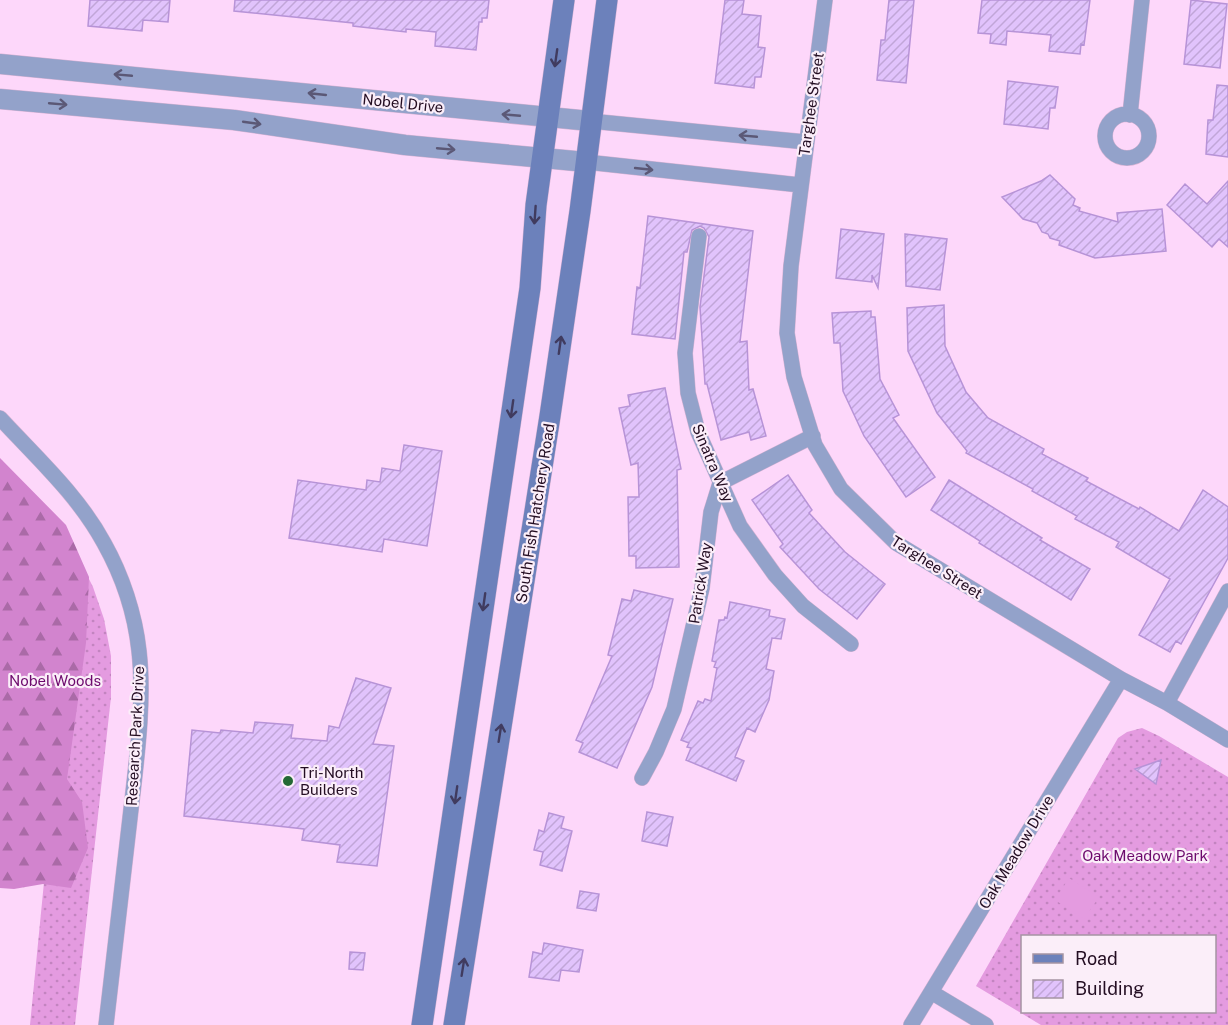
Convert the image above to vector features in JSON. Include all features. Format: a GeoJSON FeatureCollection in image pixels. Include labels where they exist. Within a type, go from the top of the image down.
{"type":"FeatureCollection","features":[{"type":"Feature","properties":{"kind":"main road"},"geometry":{"type":"LineString","coordinates":[[422,1025],[528,300],[536,205],[564,0]]}},
{"type":"Feature","properties":{"kind":"main road","name":"South Fish Hatchery Road"},"geometry":{"type":"LineString","coordinates":[[454,1025],[550,416],[606,0]]}},
{"type":"Feature","properties":{"kind":"street","name":"Targhee Street"},"geometry":{"type":"LineString","coordinates":[[825,0],[800,185],[791,266],[787,333],[794,377],[815,445],[841,489],[896,543],[1120,679],[1167,703],[1228,740]]}},
{"type":"Feature","properties":{"kind":"street"},"geometry":{"type":"LineString","coordinates":[[1130,115],[1142,0]]}},
{"type":"Feature","properties":{"kind":"street","name":"Nobel Drive"},"geometry":{"type":"LineString","coordinates":[[0,64],[206,82],[547,118],[806,142]]}},
{"type":"Feature","properties":{"kind":"street"},"geometry":{"type":"LineString","coordinates":[[0,99],[234,120],[405,145],[543,157],[800,185]]}},
{"type":"Feature","properties":{"kind":"street","name":"Sinatra Way"},"geometry":{"type":"LineString","coordinates":[[699,236],[685,353],[688,393],[698,432],[740,526],[775,575],[803,606],[851,644]]}},
{"type":"Feature","properties":{"kind":"street","name":"Research Park Drive"},"geometry":{"type":"LineString","coordinates":[[0,418],[82,508],[105,544],[131,611],[139,648],[141,673],[136,765],[106,1025]]}},
{"type":"Feature","properties":{"kind":"street"},"geometry":{"type":"LineString","coordinates":[[720,483],[813,436]]}},
{"type":"Feature","properties":{"kind":"street","name":"Patrick Way"},"geometry":{"type":"LineString","coordinates":[[642,778],[674,709],[702,588],[711,512],[720,483]]}},
{"type":"Feature","properties":{"kind":"street"},"geometry":{"type":"LineString","coordinates":[[1167,703],[1228,591]]}},
{"type":"Feature","properties":{"kind":"street","name":"Oak Meadow Drive"},"geometry":{"type":"LineString","coordinates":[[911,1025],[1120,679]]}},
{"type":"Feature","properties":{"kind":"street"},"geometry":{"type":"LineString","coordinates":[[931,992],[986,1025]]}},
{"type":"Feature","properties":{"kind":"green space","name":"Nobel Woods"},"geometry":{"type":"Polygon","coordinates":[[[0,458],[66,525],[89,577],[86,643],[67,779],[82,802],[88,848],[71,888],[43,884],[14,889],[0,888],[0,458]]]}},
{"type":"Feature","properties":{"kind":"green space","name":"Nobel Woods"},"geometry":{"type":"Polygon","coordinates":[[[0,467],[73,547],[93,587],[104,619],[111,656],[111,697],[75,1025],[30,1025],[45,872],[0,467]]]}},
{"type":"Feature","properties":{"kind":"green space","name":"Oak Meadow Park"},"geometry":{"type":"Polygon","coordinates":[[[1142,728],[1228,777],[1228,1025],[1041,1025],[1021,1013],[976,986],[1118,738],[1127,732],[1142,728]]]}},
{"type":"Feature","properties":{"kind":"green space"},"geometry":{"type":"Polygon","coordinates":[[[1069,878],[1099,897],[1084,919],[1055,900],[1069,878]]]}},
{"type":"Feature","properties":{"kind":"building"},"geometry":{"type":"Polygon","coordinates":[[[90,0],[170,0],[168,22],[143,20],[142,31],[88,26],[90,0]]]}},
{"type":"Feature","properties":{"kind":"building"},"geometry":{"type":"Polygon","coordinates":[[[235,0],[489,0],[487,18],[482,18],[482,22],[479,22],[476,50],[435,46],[436,32],[406,29],[406,32],[353,26],[353,23],[234,11],[235,0]]]}},
{"type":"Feature","properties":{"kind":"building"},"geometry":{"type":"Polygon","coordinates":[[[725,0],[744,0],[742,14],[761,16],[758,47],[765,48],[761,77],[755,77],[754,88],[715,83],[725,0]]]}},
{"type":"Feature","properties":{"kind":"building"},"geometry":{"type":"Polygon","coordinates":[[[889,0],[914,0],[906,83],[877,80],[881,40],[885,40],[889,0]]]}},
{"type":"Feature","properties":{"kind":"building"},"geometry":{"type":"Polygon","coordinates":[[[982,0],[1090,0],[1084,45],[1081,44],[1080,54],[1049,51],[1051,35],[1007,31],[1006,45],[990,43],[991,34],[978,33],[982,0]]]}},
{"type":"Feature","properties":{"kind":"building"},"geometry":{"type":"Polygon","coordinates":[[[1191,0],[1227,4],[1220,68],[1184,64],[1191,0]]]}},
{"type":"Feature","properties":{"kind":"building"},"geometry":{"type":"Polygon","coordinates":[[[1008,81],[1058,87],[1055,108],[1050,108],[1048,129],[1004,124],[1008,81]]]}},
{"type":"Feature","properties":{"kind":"building"},"geometry":{"type":"Polygon","coordinates":[[[1217,85],[1228,86],[1228,157],[1206,154],[1208,120],[1213,120],[1217,85]]]}},
{"type":"Feature","properties":{"kind":"building"},"geometry":{"type":"Polygon","coordinates":[[[1050,175],[1075,199],[1073,205],[1080,208],[1079,211],[1118,222],[1117,213],[1162,209],[1166,251],[1095,258],[1059,245],[1060,241],[1042,232],[1037,223],[1023,219],[1002,197],[1050,175]]]}},
{"type":"Feature","properties":{"kind":"building"},"geometry":{"type":"Polygon","coordinates":[[[1228,181],[1228,247],[1219,239],[1212,247],[1167,205],[1185,184],[1207,204],[1228,181]]]}},
{"type":"Feature","properties":{"kind":"building"},"geometry":{"type":"Polygon","coordinates":[[[648,216],[753,231],[740,342],[747,341],[749,390],[753,389],[766,436],[751,440],[749,432],[721,440],[707,384],[705,384],[700,307],[709,237],[704,228],[700,226],[692,230],[687,252],[684,252],[675,339],[632,334],[648,216]]]}},
{"type":"Feature","properties":{"kind":"building"},"geometry":{"type":"Polygon","coordinates":[[[841,229],[884,234],[878,288],[872,275],[872,282],[836,278],[841,229]]]}},
{"type":"Feature","properties":{"kind":"building"},"geometry":{"type":"Polygon","coordinates":[[[905,234],[947,239],[940,290],[906,286],[905,234]]]}},
{"type":"Feature","properties":{"kind":"building"},"geometry":{"type":"Polygon","coordinates":[[[944,305],[945,346],[966,392],[988,418],[1044,449],[1042,454],[1088,478],[1086,481],[1139,509],[1140,507],[1179,531],[1203,490],[1228,507],[1228,558],[1181,644],[1176,641],[1170,652],[1139,635],[1170,579],[1116,547],[1119,542],[1075,519],[1077,516],[966,453],[967,451],[937,413],[908,351],[907,308],[944,305]]]}},
{"type":"Feature","properties":{"kind":"building"},"geometry":{"type":"Polygon","coordinates":[[[871,311],[871,317],[875,317],[880,379],[899,415],[893,418],[935,477],[906,497],[864,436],[843,391],[840,343],[834,343],[832,313],[871,311]]]}},
{"type":"Feature","properties":{"kind":"building"},"geometry":{"type":"Polygon","coordinates":[[[665,388],[681,469],[677,470],[679,567],[636,568],[636,556],[629,556],[628,497],[639,497],[638,463],[631,465],[619,408],[630,406],[628,395],[665,388]]]}},
{"type":"Feature","properties":{"kind":"building"},"geometry":{"type":"Polygon","coordinates":[[[404,445],[442,451],[427,546],[384,539],[382,552],[289,538],[298,480],[366,490],[367,480],[380,482],[382,468],[400,471],[404,445]]]}},
{"type":"Feature","properties":{"kind":"building"},"geometry":{"type":"Polygon","coordinates":[[[788,475],[812,510],[809,513],[845,552],[885,584],[857,619],[819,589],[780,547],[783,544],[752,500],[788,475]]]}},
{"type":"Feature","properties":{"kind":"building"},"geometry":{"type":"Polygon","coordinates":[[[949,480],[1042,538],[1040,540],[1090,569],[1071,600],[979,543],[980,541],[931,510],[949,480]]]}},
{"type":"Feature","properties":{"kind":"building"},"geometry":{"type":"Polygon","coordinates":[[[634,590],[673,599],[652,687],[617,768],[579,752],[583,743],[576,740],[612,656],[608,655],[622,599],[631,601],[634,590]]]}},
{"type":"Feature","properties":{"kind":"building"},"geometry":{"type":"Polygon","coordinates":[[[730,602],[770,610],[769,616],[785,619],[781,639],[772,638],[766,669],[774,671],[769,700],[755,732],[747,728],[735,757],[744,761],[736,781],[686,760],[691,748],[687,747],[689,743],[681,740],[698,701],[703,703],[705,699],[711,701],[717,668],[714,667],[716,662],[712,661],[719,620],[727,618],[730,602]]]}},
{"type":"Feature","properties":{"kind":"building","name":"Tri-North Builders"},"geometry":{"type":"Polygon","coordinates":[[[356,678],[391,688],[373,744],[394,746],[377,866],[337,862],[340,845],[302,840],[304,829],[184,816],[192,730],[253,733],[255,722],[293,725],[291,738],[327,741],[329,726],[339,728],[356,678]]]}},
{"type":"Feature","properties":{"kind":"building"},"geometry":{"type":"Polygon","coordinates":[[[1161,760],[1156,784],[1135,769],[1161,760]]]}},
{"type":"Feature","properties":{"kind":"building"},"geometry":{"type":"Polygon","coordinates":[[[647,812],[673,817],[667,846],[642,841],[647,812]]]}},
{"type":"Feature","properties":{"kind":"building"},"geometry":{"type":"Polygon","coordinates":[[[549,813],[564,817],[561,828],[572,831],[562,871],[540,865],[543,852],[534,850],[539,830],[544,832],[549,813]]]}},
{"type":"Feature","properties":{"kind":"building"},"geometry":{"type":"Polygon","coordinates":[[[580,891],[599,894],[596,911],[577,908],[580,891]]]}},
{"type":"Feature","properties":{"kind":"building"},"geometry":{"type":"Polygon","coordinates":[[[544,943],[583,950],[579,972],[561,970],[559,981],[529,977],[533,952],[542,954],[544,943]]]}},
{"type":"Feature","properties":{"kind":"building"},"geometry":{"type":"Polygon","coordinates":[[[350,952],[365,953],[363,970],[349,969],[350,952]]]}},
{"type":"Feature","properties":{"kind":"place","name":"Tri-North Builders"},"geometry":{"type":"Point","coordinates":[288,781]}}]}
